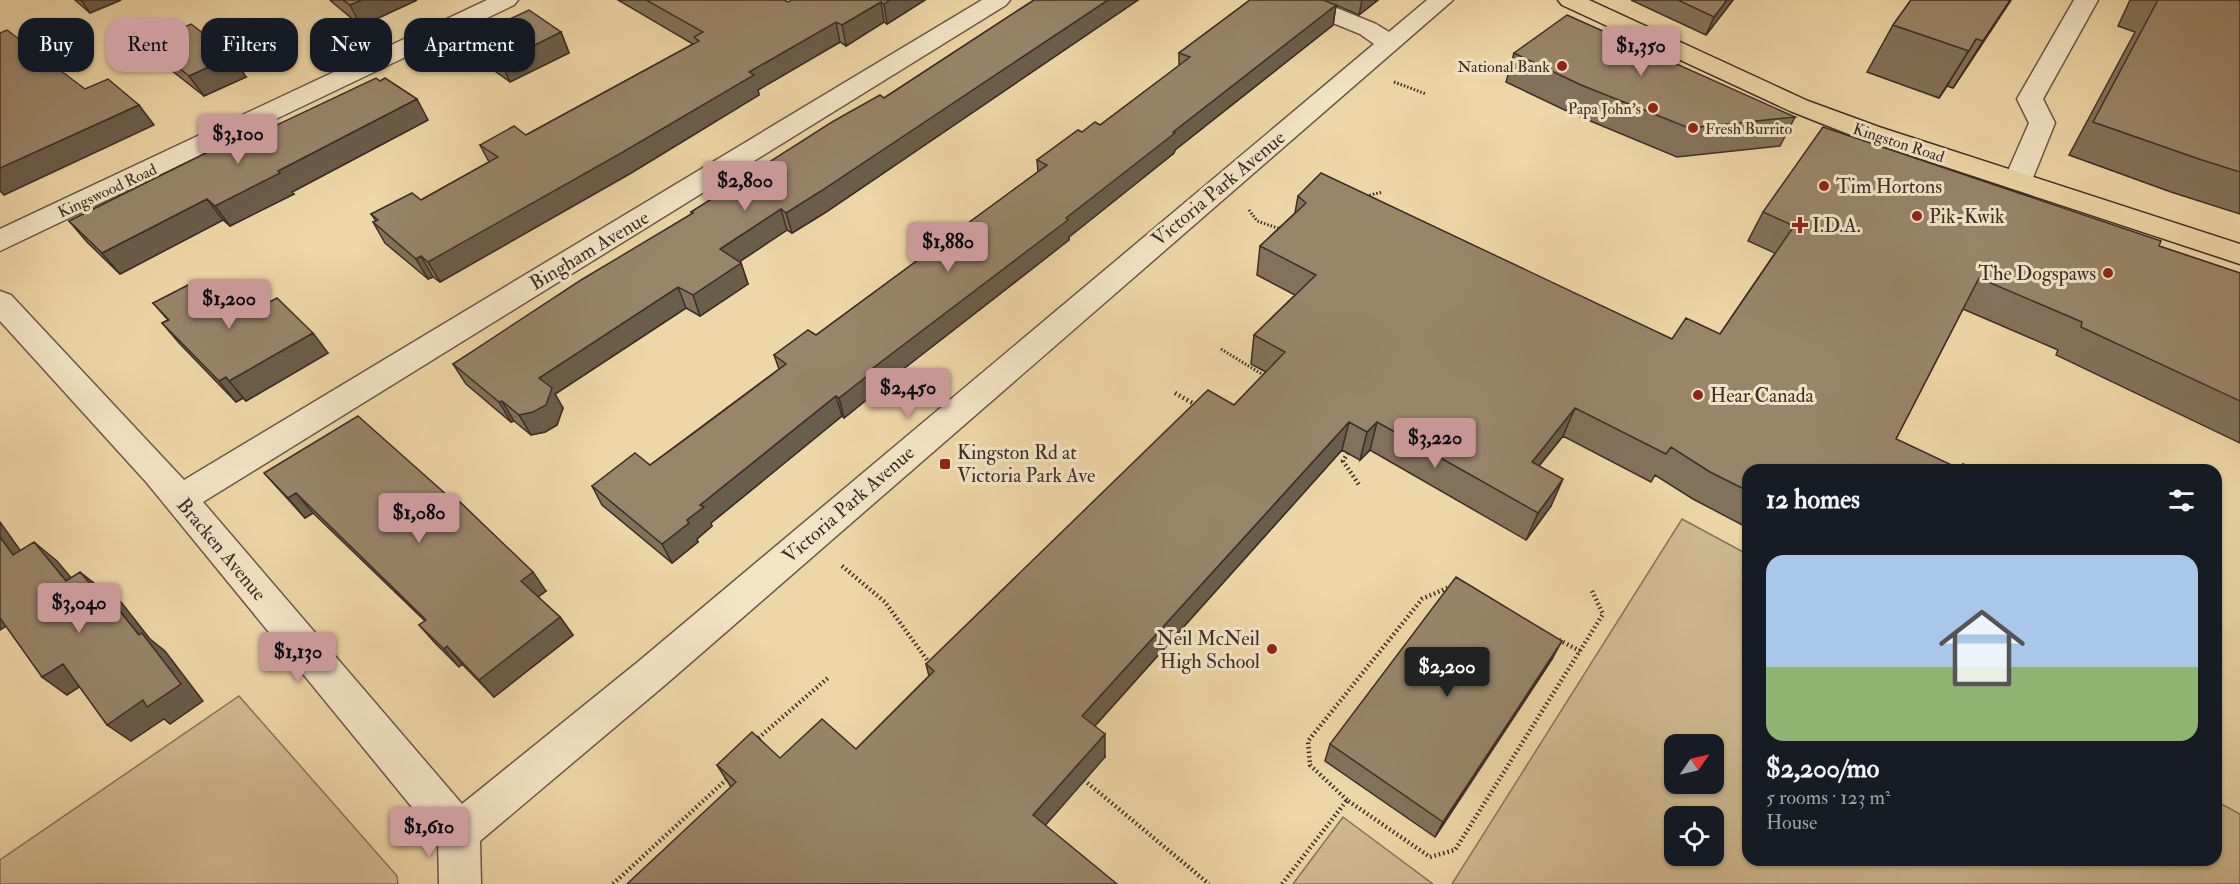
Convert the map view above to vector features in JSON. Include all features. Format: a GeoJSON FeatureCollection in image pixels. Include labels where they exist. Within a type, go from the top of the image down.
{"type":"FeatureCollection","features":[{"type":"Feature","properties":{"kind":"main road","name":"Kingston Road"},"geometry":{"type":"LineString","coordinates":[[1570,0],[1799,106],[1927,151],[2240,254]]}},
{"type":"Feature","properties":{"kind":"street","name":"Kingswood Road"},"geometry":{"type":"LineString","coordinates":[[0,241],[506,0]]}},
{"type":"Feature","properties":{"kind":"street","name":"Bingham Avenue"},"geometry":{"type":"LineString","coordinates":[[180,499],[998,0]]}},
{"type":"Feature","properties":{"kind":"street"},"geometry":{"type":"LineString","coordinates":[[1297,0],[1368,29],[1389,43]]}},
{"type":"Feature","properties":{"kind":"street","name":"Victoria Park Avenue"},"geometry":{"type":"LineString","coordinates":[[459,832],[652,673],[1441,0]]}},
{"type":"Feature","properties":{"kind":"street"},"geometry":{"type":"LineString","coordinates":[[2018,180],[2042,123],[2030,99],[2086,0]]}},
{"type":"Feature","properties":{"kind":"street","name":"Bracken Avenue"},"geometry":{"type":"LineString","coordinates":[[0,302],[180,499],[459,832]]}},
{"type":"Feature","properties":{"kind":"street"},"geometry":{"type":"LineString","coordinates":[[459,832],[460,884]]}},
{"type":"Feature","properties":{"kind":"path"},"geometry":{"type":"LineString","coordinates":[[1394,82],[1426,94]]}},
{"type":"Feature","properties":{"kind":"path"},"geometry":{"type":"LineString","coordinates":[[1362,196],[1383,192]]}},
{"type":"Feature","properties":{"kind":"path"},"geometry":{"type":"LineString","coordinates":[[1249,210],[1257,221],[1286,232]]}},
{"type":"Feature","properties":{"kind":"path"},"geometry":{"type":"LineString","coordinates":[[1221,349],[1272,381]]}},
{"type":"Feature","properties":{"kind":"path"},"geometry":{"type":"LineString","coordinates":[[1175,393],[1204,410]]}},
{"type":"Feature","properties":{"kind":"path"},"geometry":{"type":"LineString","coordinates":[[1348,453],[1343,461],[1359,485]]}},
{"type":"Feature","properties":{"kind":"path"},"geometry":{"type":"LineString","coordinates":[[842,566],[885,602],[935,671]]}},
{"type":"Feature","properties":{"kind":"path"},"geometry":{"type":"LineString","coordinates":[[1461,589],[1451,584],[1422,599],[1308,741],[1310,765],[1347,800],[1430,857],[1455,850],[1603,614],[1592,591]]}},
{"type":"Feature","properties":{"kind":"path"},"geometry":{"type":"LineString","coordinates":[[1550,636],[1580,651]]}},
{"type":"Feature","properties":{"kind":"path"},"geometry":{"type":"LineString","coordinates":[[748,748],[829,677]]}},
{"type":"Feature","properties":{"kind":"path"},"geometry":{"type":"LineString","coordinates":[[613,884],[736,771]]}},
{"type":"Feature","properties":{"kind":"path"},"geometry":{"type":"LineString","coordinates":[[1084,780],[1209,884]]}},
{"type":"Feature","properties":{"kind":"path"},"geometry":{"type":"LineString","coordinates":[[1282,884],[1347,800]]}},
{"type":"Feature","properties":{"kind":"shaded area"},"geometry":{"type":"Polygon","coordinates":[[[1682,519],[1742,551],[1742,866],[2222,866],[2222,804],[2240,814],[2240,884],[1452,884],[1682,519]]]}},
{"type":"Feature","properties":{"kind":"shaded area"},"geometry":{"type":"Polygon","coordinates":[[[239,696],[397,876],[398,884],[0,884],[0,860],[239,696]]]}},
{"type":"Feature","properties":{"kind":"shaded area"},"geometry":{"type":"Polygon","coordinates":[[[1343,817],[1433,884],[1293,884],[1343,817]]]}},
{"type":"Feature","properties":{"kind":"building"},"geometry":{"type":"Polygon","coordinates":[[[343,0],[362,0],[350,5],[343,0]]]}},
{"type":"Feature","properties":{"kind":"building"},"geometry":{"type":"Polygon","coordinates":[[[646,0],[784,0],[788,2],[792,0],[890,0],[884,4],[881,2],[842,25],[836,22],[749,72],[754,75],[428,262],[421,256],[416,259],[373,222],[378,220],[371,214],[412,193],[421,200],[498,157],[480,145],[514,126],[526,135],[699,41],[694,37],[703,32],[646,0]]]}},
{"type":"Feature","properties":{"kind":"building"},"geometry":{"type":"Polygon","coordinates":[[[1034,0],[1108,0],[821,191],[786,213],[781,209],[720,249],[741,263],[693,295],[678,287],[539,378],[552,388],[546,405],[533,412],[519,415],[502,401],[499,402],[453,364],[581,280],[693,213],[691,212],[832,122],[880,95],[884,98],[1034,0]]]}},
{"type":"Feature","properties":{"kind":"building"},"geometry":{"type":"Polygon","coordinates":[[[1250,0],[1323,0],[1336,5],[1173,132],[1175,133],[1066,218],[1068,220],[869,371],[871,373],[839,398],[836,396],[700,505],[704,507],[687,520],[689,523],[662,544],[592,486],[635,453],[650,465],[698,430],[786,364],[774,355],[808,330],[816,335],[1047,165],[1037,160],[1078,130],[1082,132],[1095,122],[1100,125],[1190,57],[1179,53],[1250,0]]]}},
{"type":"Feature","properties":{"kind":"building"},"geometry":{"type":"Polygon","coordinates":[[[1678,0],[1727,0],[1714,17],[1678,0]]]}},
{"type":"Feature","properties":{"kind":"building"},"geometry":{"type":"Polygon","coordinates":[[[1911,0],[2010,0],[1983,41],[1976,39],[1969,51],[1893,25],[1911,0]]]}},
{"type":"Feature","properties":{"kind":"building"},"geometry":{"type":"Polygon","coordinates":[[[2158,0],[2240,0],[2240,172],[2093,122],[2158,0]]]}},
{"type":"Feature","properties":{"kind":"building"},"geometry":{"type":"Polygon","coordinates":[[[529,10],[561,32],[535,45],[535,18],[512,18],[529,10]]]}},
{"type":"Feature","properties":{"kind":"building"},"geometry":{"type":"Polygon","coordinates":[[[1567,15],[1795,117],[1689,128],[1581,85],[1514,53],[1567,15]]]}},
{"type":"Feature","properties":{"kind":"building"},"geometry":{"type":"Polygon","coordinates":[[[189,25],[201,32],[201,71],[189,76],[184,72],[189,72],[189,25]]]}},
{"type":"Feature","properties":{"kind":"building"},"geometry":{"type":"Polygon","coordinates":[[[7,30],[18,38],[18,72],[63,72],[85,89],[108,79],[139,105],[0,168],[0,33],[7,30]]]}},
{"type":"Feature","properties":{"kind":"building"},"geometry":{"type":"Polygon","coordinates":[[[376,78],[380,81],[385,78],[417,99],[215,206],[207,199],[102,253],[69,221],[222,145],[226,149],[376,78]]]}},
{"type":"Feature","properties":{"kind":"building"},"geometry":{"type":"Polygon","coordinates":[[[1823,127],[2161,241],[2159,246],[2240,273],[2240,401],[2081,327],[2082,322],[1979,278],[1896,439],[1949,464],[1742,464],[1742,488],[1710,472],[1671,447],[1666,454],[1575,408],[1532,462],[1563,479],[1538,513],[1377,422],[1367,432],[1349,422],[1082,716],[1105,734],[1033,815],[1117,884],[627,884],[736,782],[717,765],[752,732],[780,758],[822,719],[856,749],[934,671],[926,664],[1208,390],[1234,405],[1285,352],[1254,335],[1316,275],[1260,246],[1306,203],[1298,196],[1321,173],[1672,339],[1686,318],[1720,334],[1794,226],[1763,212],[1823,127]]]}},
{"type":"Feature","properties":{"kind":"building"},"geometry":{"type":"Polygon","coordinates":[[[188,285],[198,296],[218,286],[247,314],[277,298],[313,333],[229,381],[226,377],[219,381],[162,323],[169,320],[153,303],[188,285]]]}},
{"type":"Feature","properties":{"kind":"building"},"geometry":{"type":"Polygon","coordinates":[[[358,416],[457,504],[460,502],[533,572],[521,581],[560,617],[479,680],[447,646],[444,649],[419,625],[426,620],[296,493],[288,498],[264,473],[358,416]]]}},
{"type":"Feature","properties":{"kind":"building"},"geometry":{"type":"Polygon","coordinates":[[[0,537],[13,555],[34,542],[66,581],[80,572],[93,587],[98,584],[139,635],[142,633],[181,684],[147,707],[143,700],[107,725],[63,664],[42,677],[0,618],[0,537]]]}},
{"type":"Feature","properties":{"kind":"building"},"geometry":{"type":"Polygon","coordinates":[[[1456,577],[1562,641],[1443,822],[1330,744],[1456,577]]]}},
{"type":"Feature","properties":{"kind":"place","name":"National Bank"},"geometry":{"type":"Point","coordinates":[1562,66]}},
{"type":"Feature","properties":{"kind":"place","name":"Papa John's"},"geometry":{"type":"Point","coordinates":[1653,108]}},
{"type":"Feature","properties":{"kind":"place","name":"Fresh Burrito"},"geometry":{"type":"Point","coordinates":[1693,128]}},
{"type":"Feature","properties":{"kind":"place","name":"Tim Hortons"},"geometry":{"type":"Point","coordinates":[1824,186]}},
{"type":"Feature","properties":{"kind":"place","name":"Pik-Kwik"},"geometry":{"type":"Point","coordinates":[1917,216]}},
{"type":"Feature","properties":{"kind":"place","name":"I.D.A."},"geometry":{"type":"Point","coordinates":[1800,225]}},
{"type":"Feature","properties":{"kind":"place","name":"The Dogspaws"},"geometry":{"type":"Point","coordinates":[2108,273]}},
{"type":"Feature","properties":{"kind":"place","name":"Hear Canada"},"geometry":{"type":"Point","coordinates":[1698,395]}},
{"type":"Feature","properties":{"kind":"place","name":"Kingston Rd at Victoria Park Ave"},"geometry":{"type":"Point","coordinates":[945,464]}},
{"type":"Feature","properties":{"kind":"place","name":"Neil McNeil High School"},"geometry":{"type":"Point","coordinates":[1272,649]}}]}
